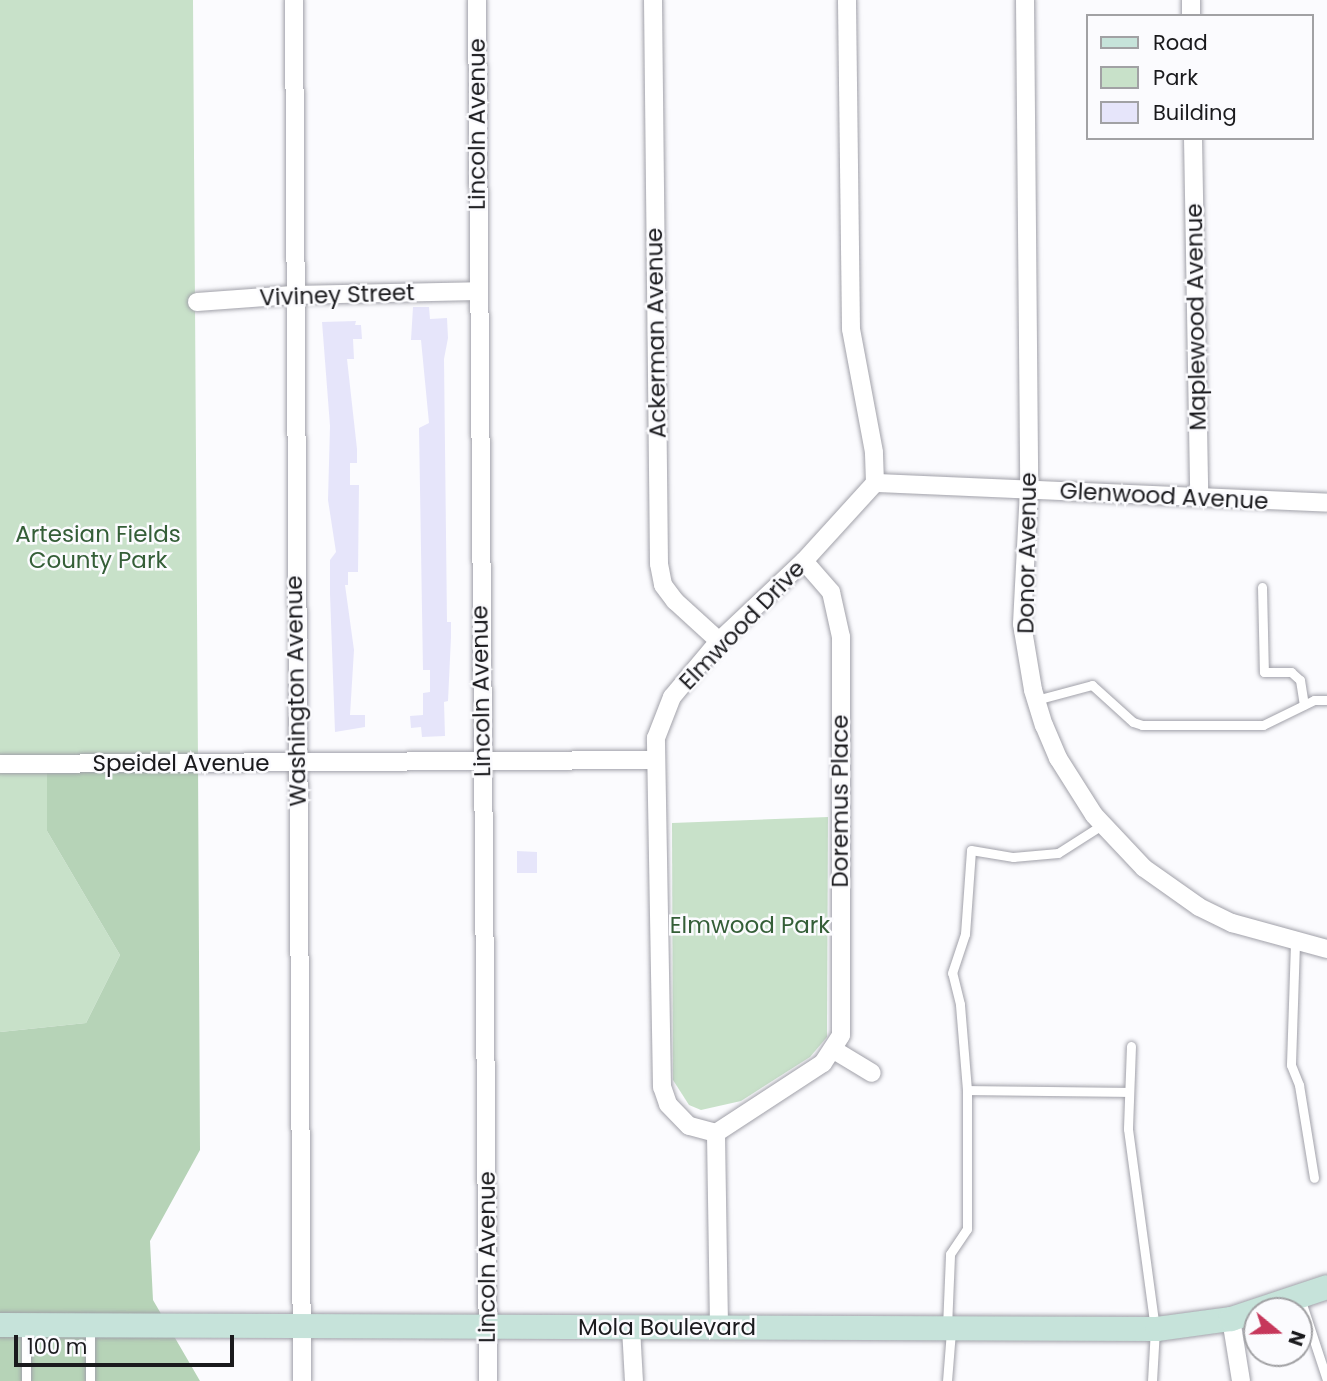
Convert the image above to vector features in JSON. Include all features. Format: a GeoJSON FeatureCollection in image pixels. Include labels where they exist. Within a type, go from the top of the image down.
{"type":"FeatureCollection","features":[{"type":"Feature","properties":{"kind":"street","name":"Washington Avenue"},"geometry":{"type":"LineString","coordinates":[[294,0],[293,295],[302,1381]]}},
{"type":"Feature","properties":{"kind":"street","name":"Lincoln Avenue"},"geometry":{"type":"LineString","coordinates":[[477,0],[488,1381]]}},
{"type":"Feature","properties":{"kind":"street","name":"Ackerman Avenue"},"geometry":{"type":"LineString","coordinates":[[653,0],[659,564],[663,585],[675,601],[719,641]]}},
{"type":"Feature","properties":{"kind":"street"},"geometry":{"type":"LineString","coordinates":[[847,0],[851,328],[874,452],[875,483]]}},
{"type":"Feature","properties":{"kind":"street","name":"Donor Avenue"},"geometry":{"type":"LineString","coordinates":[[1025,0],[1029,490],[1022,624],[1036,700],[1058,758],[1102,825],[1144,868],[1199,907],[1295,943],[1327,948]]}},
{"type":"Feature","properties":{"kind":"street","name":"Maplewood Avenue"},"geometry":{"type":"LineString","coordinates":[[1193,140],[1199,496]]}},
{"type":"Feature","properties":{"kind":"street","name":"Viviney Street"},"geometry":{"type":"LineString","coordinates":[[197,302],[293,295],[478,291]]}},
{"type":"Feature","properties":{"kind":"street","name":"Elmwood Drive"},"geometry":{"type":"LineString","coordinates":[[716,1133],[689,1126],[668,1104],[662,1087],[656,738],[673,697],[719,641],[804,561],[875,483]]}},
{"type":"Feature","properties":{"kind":"street","name":"Glenwood Avenue"},"geometry":{"type":"LineString","coordinates":[[875,483],[1327,503]]}},
{"type":"Feature","properties":{"kind":"street","name":"Doremus Place"},"geometry":{"type":"LineString","coordinates":[[804,561],[831,592],[841,637],[841,1035],[834,1050]]}},
{"type":"Feature","properties":{"kind":"street","name":"Speidel Avenue"},"geometry":{"type":"LineString","coordinates":[[0,764],[656,760]]}},
{"type":"Feature","properties":{"kind":"street"},"geometry":{"type":"LineString","coordinates":[[719,1325],[716,1133],[822,1063],[834,1050],[872,1073]]}},
{"type":"Feature","properties":{"kind":"street","name":"Mola Boulevard"},"geometry":{"type":"LineString","coordinates":[[0,1325],[631,1328],[719,1325],[1155,1329],[1231,1319],[1327,1287]]}},
{"type":"Feature","properties":{"kind":"street"},"geometry":{"type":"LineString","coordinates":[[1231,1319],[1241,1381]]}},
{"type":"Feature","properties":{"kind":"street"},"geometry":{"type":"LineString","coordinates":[[631,1328],[634,1381]]}},
{"type":"Feature","properties":{"kind":"lane"},"geometry":{"type":"LineString","coordinates":[[1262,587],[1264,672],[1291,672],[1300,680],[1304,705]]}},
{"type":"Feature","properties":{"kind":"lane"},"geometry":{"type":"LineString","coordinates":[[1036,700],[1092,685],[1133,722],[1263,725],[1304,705],[1327,700]]}},
{"type":"Feature","properties":{"kind":"lane"},"geometry":{"type":"LineString","coordinates":[[947,1381],[950,1254],[967,1229],[967,1090],[960,1004],[952,973],[965,934],[971,850],[1013,857],[1058,853],[1102,825]]}},
{"type":"Feature","properties":{"kind":"lane"},"geometry":{"type":"LineString","coordinates":[[1295,943],[1291,1065],[1299,1085],[1314,1178]]}},
{"type":"Feature","properties":{"kind":"lane"},"geometry":{"type":"LineString","coordinates":[[1131,1046],[1128,1129],[1138,1219],[1155,1329],[1152,1381]]}},
{"type":"Feature","properties":{"kind":"lane"},"geometry":{"type":"LineString","coordinates":[[967,1090],[1129,1093]]}},
{"type":"Feature","properties":{"kind":"lane"},"geometry":{"type":"LineString","coordinates":[[1299,1296],[1327,1380]]}},
{"type":"Feature","properties":{"kind":"lane"},"geometry":{"type":"LineString","coordinates":[[26,1325],[26,1381]]}},
{"type":"Feature","properties":{"kind":"lane"},"geometry":{"type":"LineString","coordinates":[[90,1325],[90,1381]]}},
{"type":"Feature","properties":{"kind":"green space","name":"Artesian Fields County Park"},"geometry":{"type":"Polygon","coordinates":[[[0,0],[193,0],[198,761],[47,831],[120,955],[86,1023],[0,1032],[0,0]]]}},
{"type":"Feature","properties":{"kind":"green space"},"geometry":{"type":"Polygon","coordinates":[[[198,761],[200,1150],[150,1241],[153,1300],[200,1381],[0,1381],[0,1032],[86,1023],[120,955],[47,831],[47,762],[198,761]]]}},
{"type":"Feature","properties":{"kind":"green space","name":"Elmwood Park"},"geometry":{"type":"Polygon","coordinates":[[[828,817],[827,1037],[810,1057],[741,1101],[701,1110],[689,1105],[673,1080],[672,823],[828,817]]]}},
{"type":"Feature","properties":{"kind":"building"},"geometry":{"type":"Polygon","coordinates":[[[413,307],[429,307],[430,319],[447,318],[448,338],[444,359],[447,622],[451,622],[451,637],[448,701],[444,702],[445,736],[422,737],[421,727],[411,728],[410,716],[423,715],[423,693],[430,692],[430,670],[423,670],[419,428],[429,423],[421,340],[411,340],[413,307]]]}},
{"type":"Feature","properties":{"kind":"building"},"geometry":{"type":"Polygon","coordinates":[[[356,321],[355,325],[361,325],[362,339],[353,339],[354,359],[347,359],[357,449],[357,463],[350,463],[350,485],[359,485],[358,572],[348,572],[348,585],[345,585],[354,650],[350,715],[365,715],[365,727],[335,732],[330,560],[336,552],[328,500],[330,426],[322,322],[356,321]]]}},
{"type":"Feature","properties":{"kind":"building"},"geometry":{"type":"Polygon","coordinates":[[[517,851],[537,852],[537,873],[517,873],[517,851]]]}}]}
